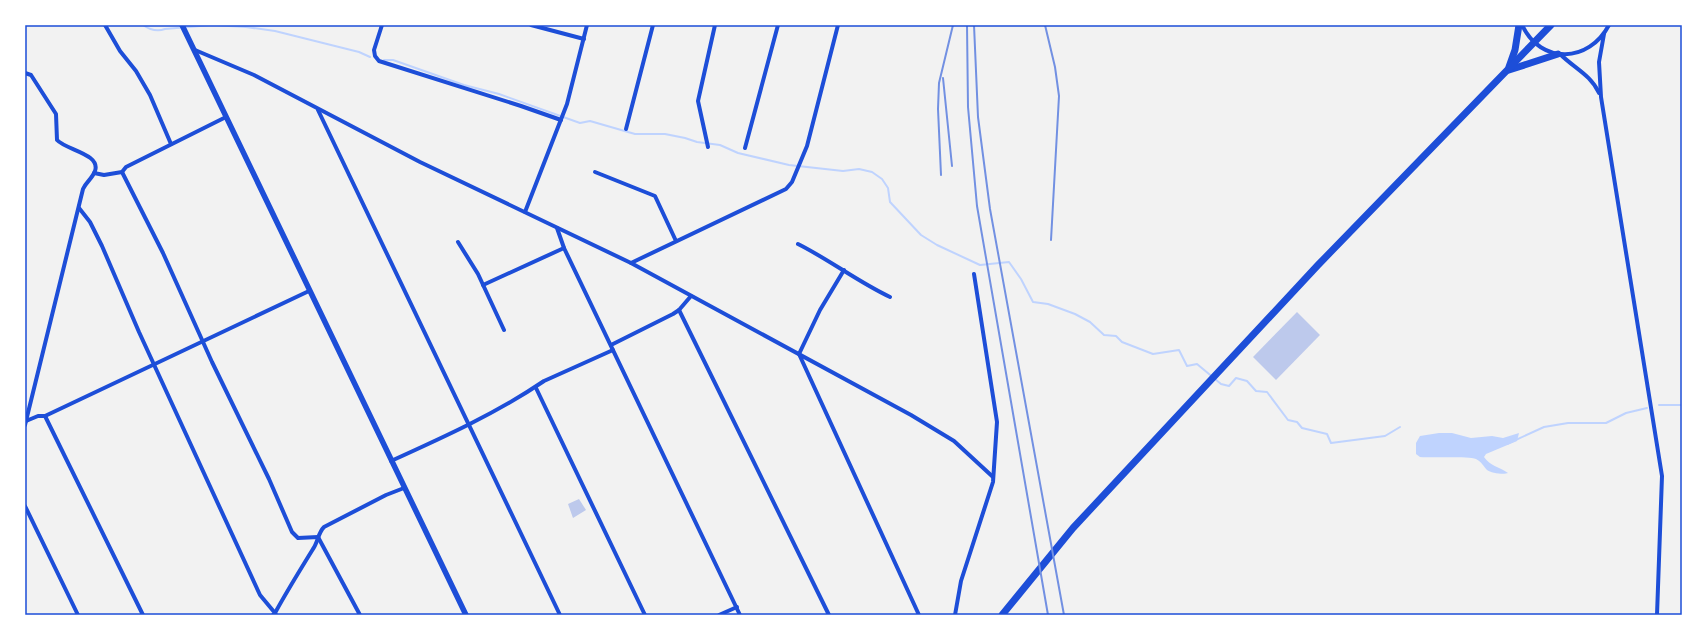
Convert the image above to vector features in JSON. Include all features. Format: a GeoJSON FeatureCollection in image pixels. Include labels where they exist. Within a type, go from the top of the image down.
{"type":"FeatureCollection","features":[{"type":"Feature","properties":{"kind":"highway"},"geometry":{"type":"LineString","coordinates":[[1507,71],[1515,50],[1519,25]]}},
{"type":"Feature","properties":{"kind":"highway"},"geometry":{"type":"LineString","coordinates":[[1002,615],[1073,528],[1318,265],[1551,25]]}},
{"type":"Feature","properties":{"kind":"highway"},"geometry":{"type":"LineString","coordinates":[[1507,71],[1559,54]]}},
{"type":"Feature","properties":{"kind":"street"},"geometry":{"type":"LineString","coordinates":[[105,25],[120,52],[136,70],[150,95],[171,144]]}},
{"type":"Feature","properties":{"kind":"street"},"geometry":{"type":"LineString","coordinates":[[182,25],[466,615]]}},
{"type":"Feature","properties":{"kind":"street"},"geometry":{"type":"LineString","coordinates":[[382,25],[374,54],[379,61],[406,68],[561,120]]}},
{"type":"Feature","properties":{"kind":"street"},"geometry":{"type":"LineString","coordinates":[[531,25],[584,40]]}},
{"type":"Feature","properties":{"kind":"street"},"geometry":{"type":"LineString","coordinates":[[525,212],[574,84],[587,25]]}},
{"type":"Feature","properties":{"kind":"street"},"geometry":{"type":"LineString","coordinates":[[626,129],[653,25]]}},
{"type":"Feature","properties":{"kind":"street"},"geometry":{"type":"LineString","coordinates":[[708,147],[698,101],[715,25]]}},
{"type":"Feature","properties":{"kind":"street"},"geometry":{"type":"LineString","coordinates":[[745,148],[778,25]]}},
{"type":"Feature","properties":{"kind":"street"},"geometry":{"type":"LineString","coordinates":[[631,262],[789,186],[800,166],[807,146],[838,25]]}},
{"type":"Feature","properties":{"kind":"street"},"geometry":{"type":"LineString","coordinates":[[1522,25],[1534,43],[1542,48],[1559,54],[1571,54],[1584,51],[1595,44],[1604,34],[1609,25]]}},
{"type":"Feature","properties":{"kind":"street"},"geometry":{"type":"LineString","coordinates":[[1604,34],[1599,62],[1601,97],[1662,476],[1657,615]]}},
{"type":"Feature","properties":{"kind":"street"},"geometry":{"type":"LineString","coordinates":[[195,50],[254,75],[420,162],[631,262],[911,415],[954,441],[993,477]]}},
{"type":"Feature","properties":{"kind":"street"},"geometry":{"type":"LineString","coordinates":[[1559,54],[1572,67],[1591,79],[1601,97]]}},
{"type":"Feature","properties":{"kind":"street"},"geometry":{"type":"LineString","coordinates":[[25,73],[31,75],[56,114],[57,140],[90,158],[96,165],[94,173],[83,189],[26,423]]}},
{"type":"Feature","properties":{"kind":"street"},"geometry":{"type":"LineString","coordinates":[[318,109],[560,615]]}},
{"type":"Feature","properties":{"kind":"street"},"geometry":{"type":"LineString","coordinates":[[94,173],[104,175],[122,172],[126,167],[226,117]]}},
{"type":"Feature","properties":{"kind":"street"},"geometry":{"type":"LineString","coordinates":[[122,172],[163,253],[203,342],[269,478],[292,532],[298,538],[318,537]]}},
{"type":"Feature","properties":{"kind":"street"},"geometry":{"type":"LineString","coordinates":[[595,172],[655,196],[676,241]]}},
{"type":"Feature","properties":{"kind":"street"},"geometry":{"type":"LineString","coordinates":[[79,208],[95,230],[127,308],[260,595],[275,614],[314,547],[322,530],[332,522],[386,495],[404,488]]}},
{"type":"Feature","properties":{"kind":"street"},"geometry":{"type":"LineString","coordinates":[[557,228],[564,248],[740,615]]}},
{"type":"Feature","properties":{"kind":"street"},"geometry":{"type":"LineString","coordinates":[[458,242],[483,285],[504,330]]}},
{"type":"Feature","properties":{"kind":"street"},"geometry":{"type":"LineString","coordinates":[[798,244],[824,257],[865,286],[890,297]]}},
{"type":"Feature","properties":{"kind":"street"},"geometry":{"type":"LineString","coordinates":[[483,285],[564,248]]}},
{"type":"Feature","properties":{"kind":"street"},"geometry":{"type":"LineString","coordinates":[[799,354],[820,310],[844,270]]}},
{"type":"Feature","properties":{"kind":"street"},"geometry":{"type":"LineString","coordinates":[[955,615],[961,581],[989,497],[993,477],[997,422],[974,274]]}},
{"type":"Feature","properties":{"kind":"street"},"geometry":{"type":"LineString","coordinates":[[26,423],[38,416],[45,416],[155,366],[309,291]]}},
{"type":"Feature","properties":{"kind":"street"},"geometry":{"type":"LineString","coordinates":[[611,345],[678,310],[691,296]]}},
{"type":"Feature","properties":{"kind":"street"},"geometry":{"type":"LineString","coordinates":[[678,310],[829,615]]}},
{"type":"Feature","properties":{"kind":"street"},"geometry":{"type":"LineString","coordinates":[[391,461],[469,424],[536,388],[544,381],[613,350]]}},
{"type":"Feature","properties":{"kind":"street"},"geometry":{"type":"LineString","coordinates":[[799,354],[919,615]]}},
{"type":"Feature","properties":{"kind":"street"},"geometry":{"type":"LineString","coordinates":[[536,388],[645,615]]}},
{"type":"Feature","properties":{"kind":"street"},"geometry":{"type":"LineString","coordinates":[[45,416],[142,615]]}},
{"type":"Feature","properties":{"kind":"street"},"geometry":{"type":"LineString","coordinates":[[25,506],[78,615]]}},
{"type":"Feature","properties":{"kind":"street"},"geometry":{"type":"LineString","coordinates":[[318,537],[360,615]]}},
{"type":"Feature","properties":{"kind":"street"},"geometry":{"type":"LineString","coordinates":[[719,615],[736,607]]}},
{"type":"Feature","properties":{"kind":"water"},"geometry":{"type":"Polygon","coordinates":[[[1439,433],[1452,433],[1471,438],[1492,436],[1503,438],[1519,433],[1517,441],[1486,454],[1484,457],[1492,464],[1508,473],[1504,474],[1494,473],[1487,470],[1480,461],[1472,458],[1420,457],[1416,454],[1416,443],[1420,436],[1439,433]]]}},
{"type":"Feature","properties":{"kind":"building"},"geometry":{"type":"Polygon","coordinates":[[[1297,312],[1320,335],[1276,380],[1253,357],[1297,312]]]}},
{"type":"Feature","properties":{"kind":"building"},"geometry":{"type":"Polygon","coordinates":[[[579,499],[586,510],[573,518],[568,504],[579,499]]]}},
{"type":"Feature","properties":{"kind":"waterway"},"geometry":{"type":"LineString","coordinates":[[143,25],[156,30],[212,25],[246,27],[275,31],[359,52],[370,57]]}},
{"type":"Feature","properties":{"kind":"waterway"},"geometry":{"type":"LineString","coordinates":[[384,60],[393,60],[464,85],[499,94],[580,123],[590,121],[635,134],[665,134],[697,142],[720,145],[738,153],[789,165],[843,171],[859,169],[872,172],[882,179],[888,188],[890,202],[921,235],[937,245],[980,265],[1009,262],[1021,279],[1033,302],[1048,304],[1075,314],[1090,322],[1104,335],[1116,336],[1122,342],[1153,354],[1179,350],[1187,366],[1197,364],[1221,384],[1229,386],[1236,378],[1247,381],[1256,391],[1267,392],[1288,420],[1297,422],[1302,428],[1327,434],[1331,443],[1385,436],[1400,427]]}},
{"type":"Feature","properties":{"kind":"waterway"},"geometry":{"type":"LineString","coordinates":[[1659,405],[1682,405]]}},
{"type":"Feature","properties":{"kind":"waterway"},"geometry":{"type":"LineString","coordinates":[[1507,444],[1544,427],[1568,423],[1606,423],[1626,413],[1647,408]]}},
{"type":"Feature","properties":{"kind":"railway"},"geometry":{"type":"LineString","coordinates":[[941,175],[938,109],[939,83],[953,25]]}},
{"type":"Feature","properties":{"kind":"railway"},"geometry":{"type":"LineString","coordinates":[[967,25],[968,107],[977,206],[1048,615]]}},
{"type":"Feature","properties":{"kind":"railway"},"geometry":{"type":"LineString","coordinates":[[974,25],[978,117],[990,209],[1064,615]]}},
{"type":"Feature","properties":{"kind":"railway"},"geometry":{"type":"LineString","coordinates":[[1045,25],[1055,67],[1059,96],[1051,240]]}},
{"type":"Feature","properties":{"kind":"railway"},"geometry":{"type":"LineString","coordinates":[[943,78],[952,166]]}}]}
